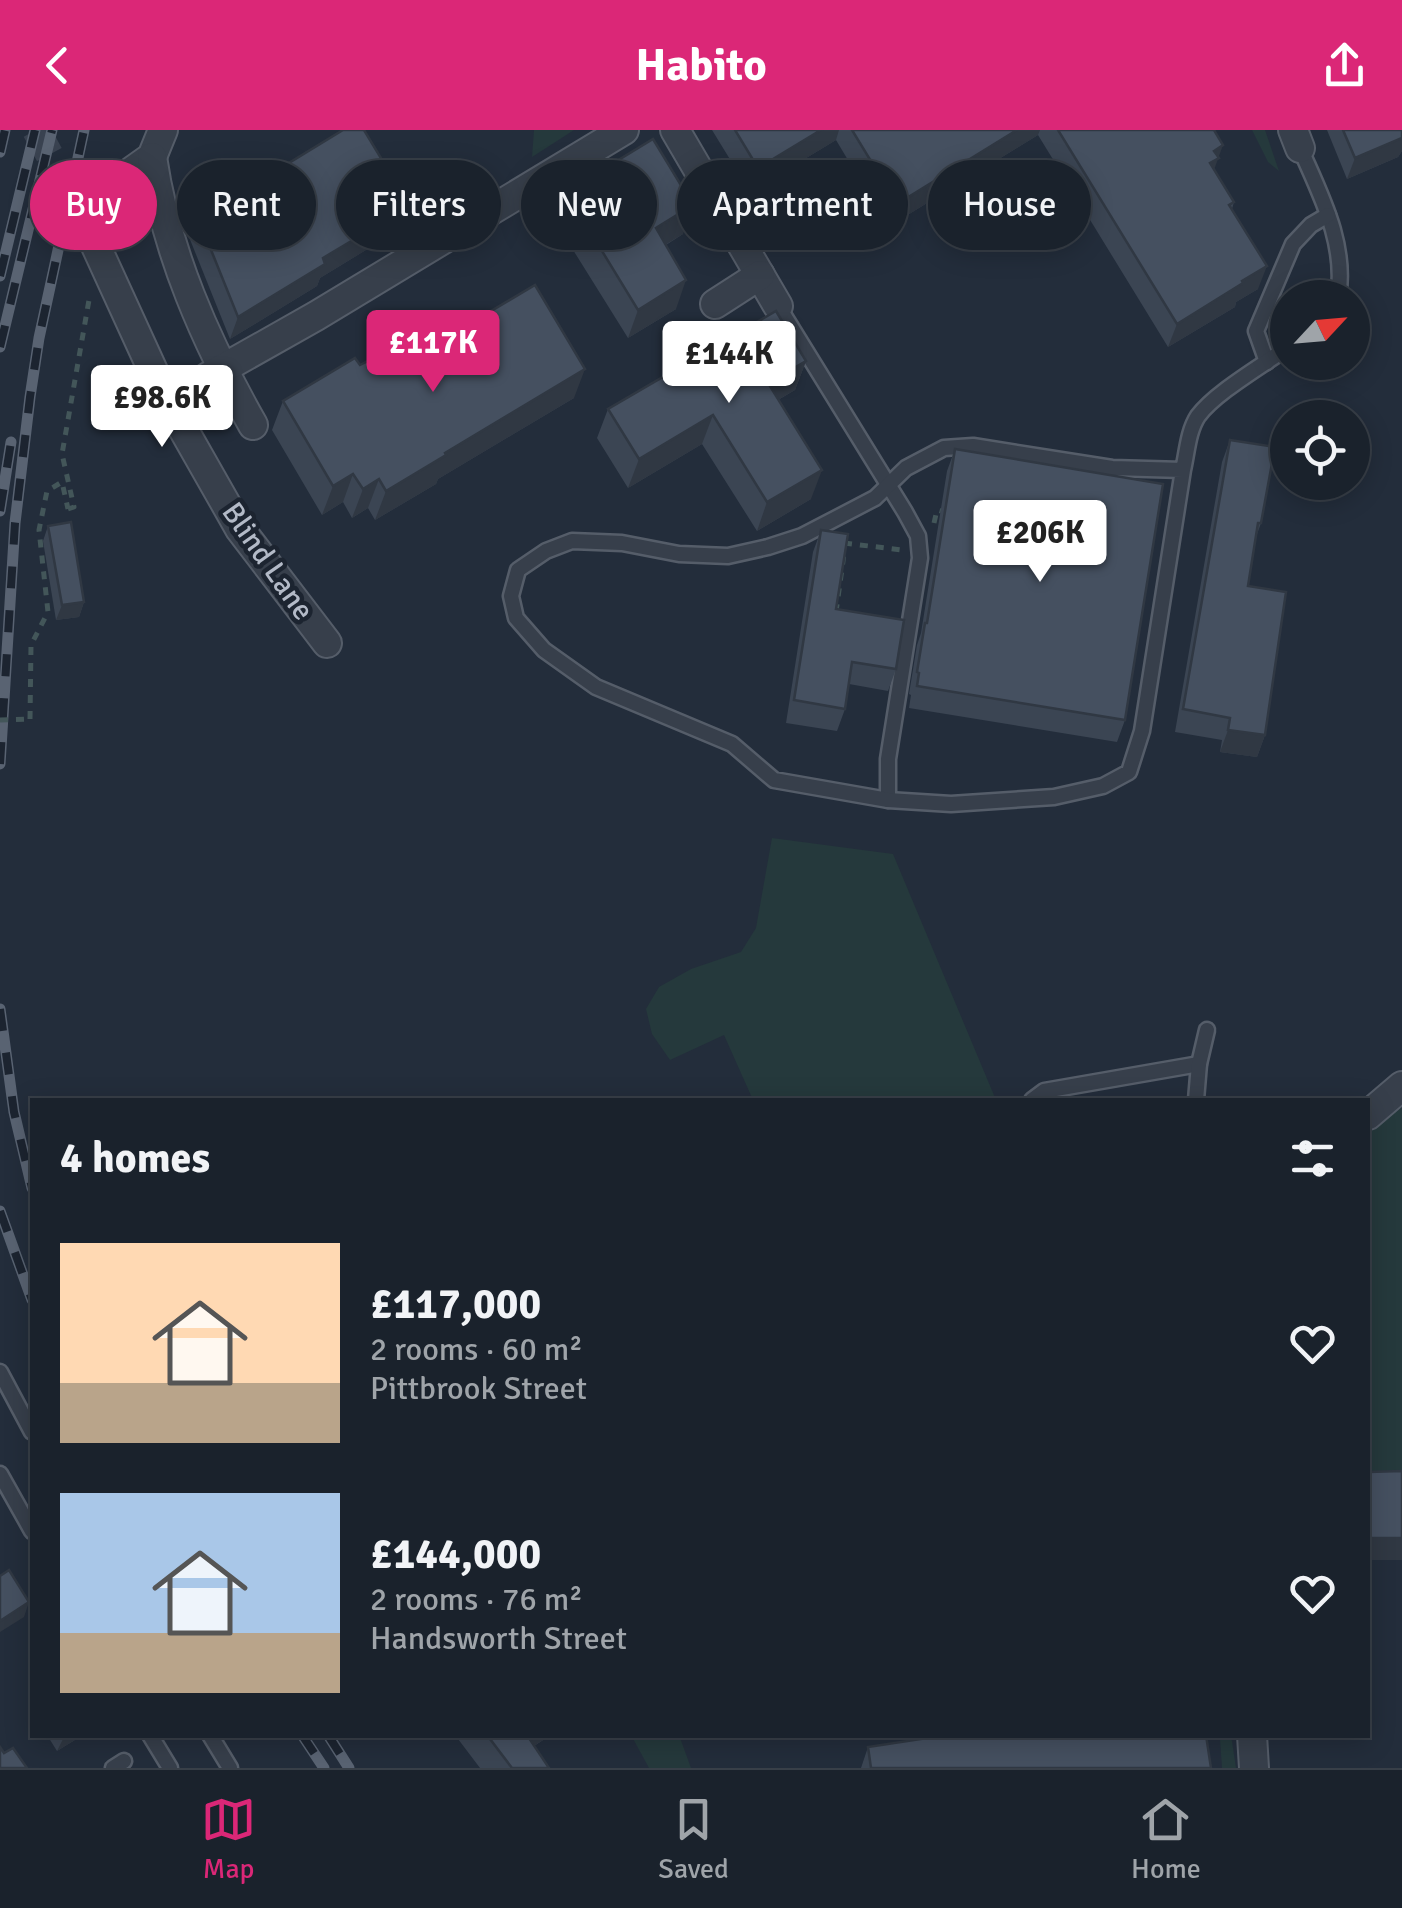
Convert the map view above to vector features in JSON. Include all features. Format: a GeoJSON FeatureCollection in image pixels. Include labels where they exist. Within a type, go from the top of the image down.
{"type":"FeatureCollection","features":[{"type":"Feature","properties":{"kind":"street"},"geometry":{"type":"LineString","coordinates":[[163,130],[152,157],[172,246],[208,343],[215,374],[252,425]]}},
{"type":"Feature","properties":{"kind":"street"},"geometry":{"type":"LineString","coordinates":[[215,374],[624,130]]}},
{"type":"Feature","properties":{"kind":"street"},"geometry":{"type":"LineString","coordinates":[[675,130],[778,306]]}},
{"type":"Feature","properties":{"kind":"street","name":"Blind Lane"},"geometry":{"type":"LineString","coordinates":[[148,160],[152,157]]}},
{"type":"Feature","properties":{"kind":"street","name":"Blind Lane"},"geometry":{"type":"LineString","coordinates":[[98,250],[240,529],[327,643]]}},
{"type":"Feature","properties":{"kind":"street"},"geometry":{"type":"LineString","coordinates":[[714,304],[760,275]]}},
{"type":"Feature","properties":{"kind":"street"},"geometry":{"type":"LineString","coordinates":[[1370,1113],[1402,1086]]}},
{"type":"Feature","properties":{"kind":"street"},"geometry":{"type":"LineString","coordinates":[[1252,1738],[1254,1768]]}},
{"type":"Feature","properties":{"kind":"lane"},"geometry":{"type":"LineString","coordinates":[[1296,139],[1328,215],[1341,263],[1340,280]]}},
{"type":"Feature","properties":{"kind":"lane"},"geometry":{"type":"LineString","coordinates":[[1183,470],[1112,468],[973,446],[944,448],[906,468],[875,498],[802,536],[728,556],[572,541],[546,551],[518,570],[511,596],[516,618],[544,650],[596,686],[732,744],[774,780],[888,800],[951,804],[1054,797],[1103,786],[1128,772],[1142,732],[1191,433],[1197,418],[1214,400],[1268,362],[1256,331],[1293,244],[1311,225],[1328,215]]}},
{"type":"Feature","properties":{"kind":"lane"},"geometry":{"type":"LineString","coordinates":[[778,306],[918,536],[920,558],[888,759],[888,800]]}},
{"type":"Feature","properties":{"kind":"lane"},"geometry":{"type":"LineString","coordinates":[[1196,1098],[1207,1030]]}},
{"type":"Feature","properties":{"kind":"lane"},"geometry":{"type":"LineString","coordinates":[[1035,1098],[1053,1089],[1199,1064]]}},
{"type":"Feature","properties":{"kind":"lane"},"geometry":{"type":"LineString","coordinates":[[0,1372],[30,1428]]}},
{"type":"Feature","properties":{"kind":"lane"},"geometry":{"type":"LineString","coordinates":[[0,1474],[30,1527]]}},
{"type":"Feature","properties":{"kind":"lane"},"geometry":{"type":"LineString","coordinates":[[152,1738],[170,1768]]}},
{"type":"Feature","properties":{"kind":"lane"},"geometry":{"type":"LineString","coordinates":[[212,1738],[230,1768]]}},
{"type":"Feature","properties":{"kind":"path"},"geometry":{"type":"LineString","coordinates":[[0,720],[30,719],[32,645],[48,612],[40,530],[47,491],[62,482],[68,509],[74,508],[62,454],[98,250]]}},
{"type":"Feature","properties":{"kind":"path"},"geometry":{"type":"LineString","coordinates":[[933,526],[937,510],[941,511]]}},
{"type":"Feature","properties":{"kind":"path"},"geometry":{"type":"LineString","coordinates":[[834,621],[844,542],[905,550]]}},
{"type":"Feature","properties":{"kind":"green space"},"geometry":{"type":"Polygon","coordinates":[[[534,130],[574,130],[532,157],[534,130]]]}},
{"type":"Feature","properties":{"kind":"green space"},"geometry":{"type":"Polygon","coordinates":[[[1252,130],[1265,130],[1279,171],[1268,162],[1252,130]]]}},
{"type":"Feature","properties":{"kind":"green space"},"geometry":{"type":"Polygon","coordinates":[[[772,838],[893,854],[995,1098],[752,1098],[724,1035],[670,1060],[652,1034],[646,1009],[659,987],[691,969],[741,952],[756,928],[772,838]]]}},
{"type":"Feature","properties":{"kind":"green space"},"geometry":{"type":"Polygon","coordinates":[[[1402,1108],[1402,1486],[1370,1486],[1370,1132],[1402,1108]]]}},
{"type":"Feature","properties":{"kind":"green space"},"geometry":{"type":"Polygon","coordinates":[[[633,1738],[680,1738],[691,1768],[649,1768],[633,1738]]]}},
{"type":"Feature","properties":{"kind":"green space"},"geometry":{"type":"Polygon","coordinates":[[[1231,1738],[1236,1768],[1222,1768],[1220,1739],[1205,1739],[1231,1738]]]}},
{"type":"Feature","properties":{"kind":"building"},"geometry":{"type":"Polygon","coordinates":[[[343,130],[364,130],[382,160],[336,160],[336,250],[323,258],[325,264],[238,317],[211,250],[316,250],[316,160],[294,160],[343,130]]]}},
{"type":"Feature","properties":{"kind":"building"},"geometry":{"type":"Polygon","coordinates":[[[735,130],[821,130],[771,160],[753,160],[735,130]]]}},
{"type":"Feature","properties":{"kind":"building"},"geometry":{"type":"Polygon","coordinates":[[[852,130],[1017,130],[968,160],[928,160],[928,185],[908,197],[908,160],[870,160],[852,130]]]}},
{"type":"Feature","properties":{"kind":"building"},"geometry":{"type":"Polygon","coordinates":[[[1058,130],[1214,130],[1223,145],[1214,151],[1219,158],[1210,163],[1234,202],[1229,205],[1267,266],[1177,324],[1091,184],[1091,160],[1076,160],[1058,130]]]}},
{"type":"Feature","properties":{"kind":"building"},"geometry":{"type":"Polygon","coordinates":[[[1343,130],[1402,130],[1402,138],[1355,158],[1343,130]]]}},
{"type":"Feature","properties":{"kind":"building"},"geometry":{"type":"Polygon","coordinates":[[[653,139],[677,179],[677,215],[657,227],[657,160],[619,160],[653,139]]]}},
{"type":"Feature","properties":{"kind":"building"},"geometry":{"type":"Polygon","coordinates":[[[657,230],[686,280],[638,310],[601,250],[657,250],[657,230]]]}},
{"type":"Feature","properties":{"kind":"building"},"geometry":{"type":"Polygon","coordinates":[[[535,285],[585,369],[386,491],[379,479],[363,489],[353,474],[333,486],[283,401],[355,358],[360,365],[368,361],[374,371],[390,361],[395,368],[535,285]]]}},
{"type":"Feature","properties":{"kind":"building"},"geometry":{"type":"Polygon","coordinates":[[[776,311],[806,361],[768,383],[822,470],[767,502],[713,415],[639,459],[608,409],[776,311]]]}},
{"type":"Feature","properties":{"kind":"building"},"geometry":{"type":"Polygon","coordinates":[[[1230,440],[1270,446],[1270,474],[1248,586],[1286,592],[1265,735],[1228,730],[1230,718],[1183,709],[1230,440]]]}},
{"type":"Feature","properties":{"kind":"building"},"geometry":{"type":"Polygon","coordinates":[[[955,449],[1163,484],[1125,720],[917,686],[955,449]]]}},
{"type":"Feature","properties":{"kind":"building"},"geometry":{"type":"Polygon","coordinates":[[[71,522],[84,602],[62,605],[48,526],[71,522]]]}},
{"type":"Feature","properties":{"kind":"building"},"geometry":{"type":"Polygon","coordinates":[[[821,530],[848,534],[836,609],[904,620],[896,669],[852,662],[845,709],[794,700],[821,530]]]}},
{"type":"Feature","properties":{"kind":"building"},"geometry":{"type":"Polygon","coordinates":[[[1402,1471],[1402,1538],[1370,1538],[1370,1472],[1402,1471]]]}},
{"type":"Feature","properties":{"kind":"building"},"geometry":{"type":"Polygon","coordinates":[[[9,1570],[29,1602],[0,1621],[0,1576],[9,1570]]]}},
{"type":"Feature","properties":{"kind":"building"},"geometry":{"type":"Polygon","coordinates":[[[489,1738],[529,1738],[549,1768],[512,1768],[489,1738]]]}},
{"type":"Feature","properties":{"kind":"building"},"geometry":{"type":"Polygon","coordinates":[[[927,1738],[1206,1738],[1211,1768],[871,1768],[868,1747],[927,1738]]]}},
{"type":"Feature","properties":{"kind":"building"},"geometry":{"type":"Polygon","coordinates":[[[0,1747],[4,1753],[13,1748],[27,1768],[0,1768],[0,1747]]]}},
{"type":"Feature","properties":{"kind":"tunnel"},"geometry":{"type":"LineString","coordinates":[[36,130],[52,160]]}},
{"type":"Feature","properties":{"kind":"tunnel"},"geometry":{"type":"LineString","coordinates":[[178,391],[208,377]]}},
{"type":"Feature","properties":{"kind":"railway"},"geometry":{"type":"LineString","coordinates":[[0,152],[5,130]]}},
{"type":"Feature","properties":{"kind":"railway"},"geometry":{"type":"LineString","coordinates":[[0,276],[35,130]]}},
{"type":"Feature","properties":{"kind":"railway"},"geometry":{"type":"LineString","coordinates":[[0,347],[52,130]]}},
{"type":"Feature","properties":{"kind":"railway"},"geometry":{"type":"LineString","coordinates":[[0,764],[15,523],[30,397],[84,130]]}},
{"type":"Feature","properties":{"kind":"railway"},"geometry":{"type":"LineString","coordinates":[[0,511],[11,442]]}},
{"type":"Feature","properties":{"kind":"railway"},"geometry":{"type":"LineString","coordinates":[[0,1009],[14,1112],[30,1180]]}},
{"type":"Feature","properties":{"kind":"railway"},"geometry":{"type":"LineString","coordinates":[[0,1211],[30,1294]]}},
{"type":"Feature","properties":{"kind":"railway"},"geometry":{"type":"LineString","coordinates":[[304,1738],[324,1768]]}},
{"type":"Feature","properties":{"kind":"railway"},"geometry":{"type":"LineString","coordinates":[[330,1738],[349,1768]]}}]}
